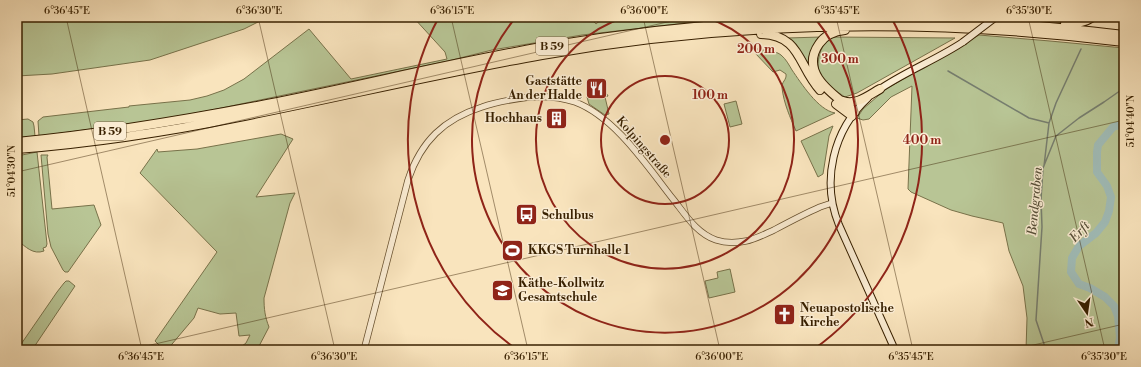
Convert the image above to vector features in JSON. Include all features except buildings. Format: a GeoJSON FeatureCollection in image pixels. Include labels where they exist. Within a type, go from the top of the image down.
{"type":"FeatureCollection","features":[{"type":"Feature","properties":{"kind":"highway"},"geometry":{"type":"LineString","coordinates":[[1008,23],[1028,21],[1073,24],[1093,17]]}},
{"type":"Feature","properties":{"kind":"highway"},"geometry":{"type":"LineString","coordinates":[[1121,17],[1124,21]]}},
{"type":"Feature","properties":{"kind":"highway","name":"B 59"},"geometry":{"type":"LineString","coordinates":[[17,142],[120,130],[178,121],[269,104],[498,55],[550,46],[629,34],[726,24],[806,20],[963,21],[1008,23],[1124,35]]}},
{"type":"Feature","properties":{"kind":"highway"},"geometry":{"type":"LineString","coordinates":[[854,114],[841,100],[824,86],[816,74],[813,60],[819,44],[826,37],[838,31],[884,30],[902,26]]}},
{"type":"Feature","properties":{"kind":"highway","name":"B 59"},"geometry":{"type":"LineString","coordinates":[[17,149],[114,138],[206,123],[471,68],[563,51],[648,39],[721,32],[805,27],[902,26],[1010,30],[1124,42]]}},
{"type":"Feature","properties":{"kind":"highway"},"geometry":{"type":"LineString","coordinates":[[721,32],[736,35],[769,34],[784,39],[795,49],[817,86],[825,94],[854,114]]}},
{"type":"Feature","properties":{"kind":"highway"},"geometry":{"type":"LineString","coordinates":[[841,100],[846,103],[855,102],[880,89]]}},
{"type":"Feature","properties":{"kind":"main road"},"geometry":{"type":"LineString","coordinates":[[895,350],[839,225],[832,203],[830,182],[833,158],[841,134],[854,114],[866,100],[880,89],[963,42],[996,17]]}},
{"type":"Feature","properties":{"kind":"street","name":"Kolpingstraße"},"geometry":{"type":"LineString","coordinates":[[364,350],[408,180],[417,157],[428,142],[445,125],[461,115],[488,105],[520,98],[552,97],[576,102],[595,112],[611,125],[632,147],[694,226],[706,236],[718,240],[736,242],[750,240],[820,207],[832,203]]}},
{"type":"Feature","properties":{"kind":"green space"},"geometry":{"type":"Polygon","coordinates":[[[17,17],[268,17],[244,29],[150,60],[52,74],[17,76],[17,17]]]}},
{"type":"Feature","properties":{"kind":"green space"},"geometry":{"type":"Polygon","coordinates":[[[413,17],[501,17],[503,20],[504,17],[590,17],[596,24],[604,17],[616,17],[627,20],[656,17],[760,17],[720,19],[582,35],[492,50],[448,61],[207,111],[152,121],[39,136],[38,121],[43,117],[190,100],[224,90],[244,79],[309,29],[351,79],[447,59],[445,52],[413,17]]]}},
{"type":"Feature","properties":{"kind":"green space"},"geometry":{"type":"Polygon","coordinates":[[[1001,17],[1089,17],[1067,23],[1001,17]]]}},
{"type":"Feature","properties":{"kind":"green space"},"geometry":{"type":"Polygon","coordinates":[[[979,35],[1124,48],[1124,350],[1026,350],[1027,318],[1023,286],[1009,251],[1003,223],[951,210],[911,192],[908,189],[912,86],[891,97],[869,119],[863,120],[857,118],[863,109],[886,89],[979,35]]]}},
{"type":"Feature","properties":{"kind":"green space"},"geometry":{"type":"Polygon","coordinates":[[[821,37],[813,48],[810,71],[787,38],[821,37]]]}},
{"type":"Feature","properties":{"kind":"green space"},"geometry":{"type":"Polygon","coordinates":[[[833,37],[955,38],[857,93],[845,97],[826,82],[821,76],[818,68],[818,59],[821,50],[825,43],[833,37]]]}},
{"type":"Feature","properties":{"kind":"green space"},"geometry":{"type":"Polygon","coordinates":[[[763,50],[775,52],[781,55],[816,102],[822,107],[835,113],[796,131],[784,100],[782,86],[786,78],[786,74],[780,70],[773,72],[755,53],[755,51],[763,50]]]}},
{"type":"Feature","properties":{"kind":"green space"},"geometry":{"type":"Polygon","coordinates":[[[604,93],[608,96],[605,97],[609,114],[605,115],[589,104],[587,97],[592,95],[594,98],[602,96],[604,93]]]}},
{"type":"Feature","properties":{"kind":"green space"},"geometry":{"type":"Polygon","coordinates":[[[736,101],[742,124],[730,127],[724,104],[736,101]]]}},
{"type":"Feature","properties":{"kind":"green space"},"geometry":{"type":"Polygon","coordinates":[[[28,119],[33,122],[35,136],[17,138],[17,120],[28,119]]]}},
{"type":"Feature","properties":{"kind":"green space"},"geometry":{"type":"Polygon","coordinates":[[[833,126],[829,136],[823,174],[818,177],[801,141],[833,126]]]}},
{"type":"Feature","properties":{"kind":"green space"},"geometry":{"type":"Polygon","coordinates":[[[281,134],[293,139],[256,197],[295,193],[290,203],[264,298],[265,313],[269,327],[257,350],[237,350],[246,343],[250,335],[239,336],[236,313],[220,314],[198,308],[194,318],[167,350],[164,350],[155,341],[217,252],[140,173],[157,149],[158,152],[197,149],[281,134]]]}},
{"type":"Feature","properties":{"kind":"green space"},"geometry":{"type":"Polygon","coordinates":[[[37,152],[47,244],[46,247],[43,248],[44,251],[40,252],[30,250],[17,240],[17,156],[37,152]]]}},
{"type":"Feature","properties":{"kind":"green space"},"geometry":{"type":"Polygon","coordinates":[[[41,155],[48,155],[52,209],[94,205],[101,225],[68,272],[63,270],[51,247],[48,234],[41,155]]]}},
{"type":"Feature","properties":{"kind":"green space"},"geometry":{"type":"Polygon","coordinates":[[[730,269],[735,292],[709,298],[705,281],[718,278],[717,272],[730,269]]]}},
{"type":"Feature","properties":{"kind":"green space"},"geometry":{"type":"Polygon","coordinates":[[[66,281],[69,281],[75,286],[32,350],[17,350],[57,292],[66,281]]]}},
{"type":"Feature","properties":{"kind":"waterway"},"geometry":{"type":"LineString","coordinates":[[1044,166],[1049,123],[1056,103],[1081,49]]}},
{"type":"Feature","properties":{"kind":"waterway"},"geometry":{"type":"LineString","coordinates":[[948,71],[1029,118],[1049,123]]}},
{"type":"Feature","properties":{"kind":"waterway","name":"Bendgraben"},"geometry":{"type":"LineString","coordinates":[[1046,350],[1036,320],[1042,227],[1041,199],[1043,168],[1056,136],[1079,118],[1124,88]]}},
{"type":"Feature","properties":{"kind":"waterway","name":"Erft"},"geometry":{"type":"LineString","coordinates":[[1118,350],[1120,337],[1118,316],[1114,306],[1105,297],[1090,288],[1079,284],[1071,272],[1072,258],[1079,246],[1096,233],[1105,222],[1109,211],[1111,197],[1107,186],[1097,172],[1098,145],[1113,127],[1124,124]]}},
{"type":"Feature","properties":{"kind":"place","name":"Gaststätte An der Halde"},"geometry":{"type":"Point","coordinates":[597,88]}},
{"type":"Feature","properties":{"kind":"place","name":"Hochhaus"},"geometry":{"type":"Point","coordinates":[557,118]}},
{"type":"Feature","properties":{"kind":"place","name":"Schulbus"},"geometry":{"type":"Point","coordinates":[526,215]}},
{"type":"Feature","properties":{"kind":"place","name":"KKGS Turnhalle 1"},"geometry":{"type":"Point","coordinates":[512,250]}},
{"type":"Feature","properties":{"kind":"place","name":"Käthe-Kollwitz Gesamtschule"},"geometry":{"type":"Point","coordinates":[502,290]}},
{"type":"Feature","properties":{"kind":"place","name":"Neuapostolische Kirche"},"geometry":{"type":"Point","coordinates":[785,315]}}]}
